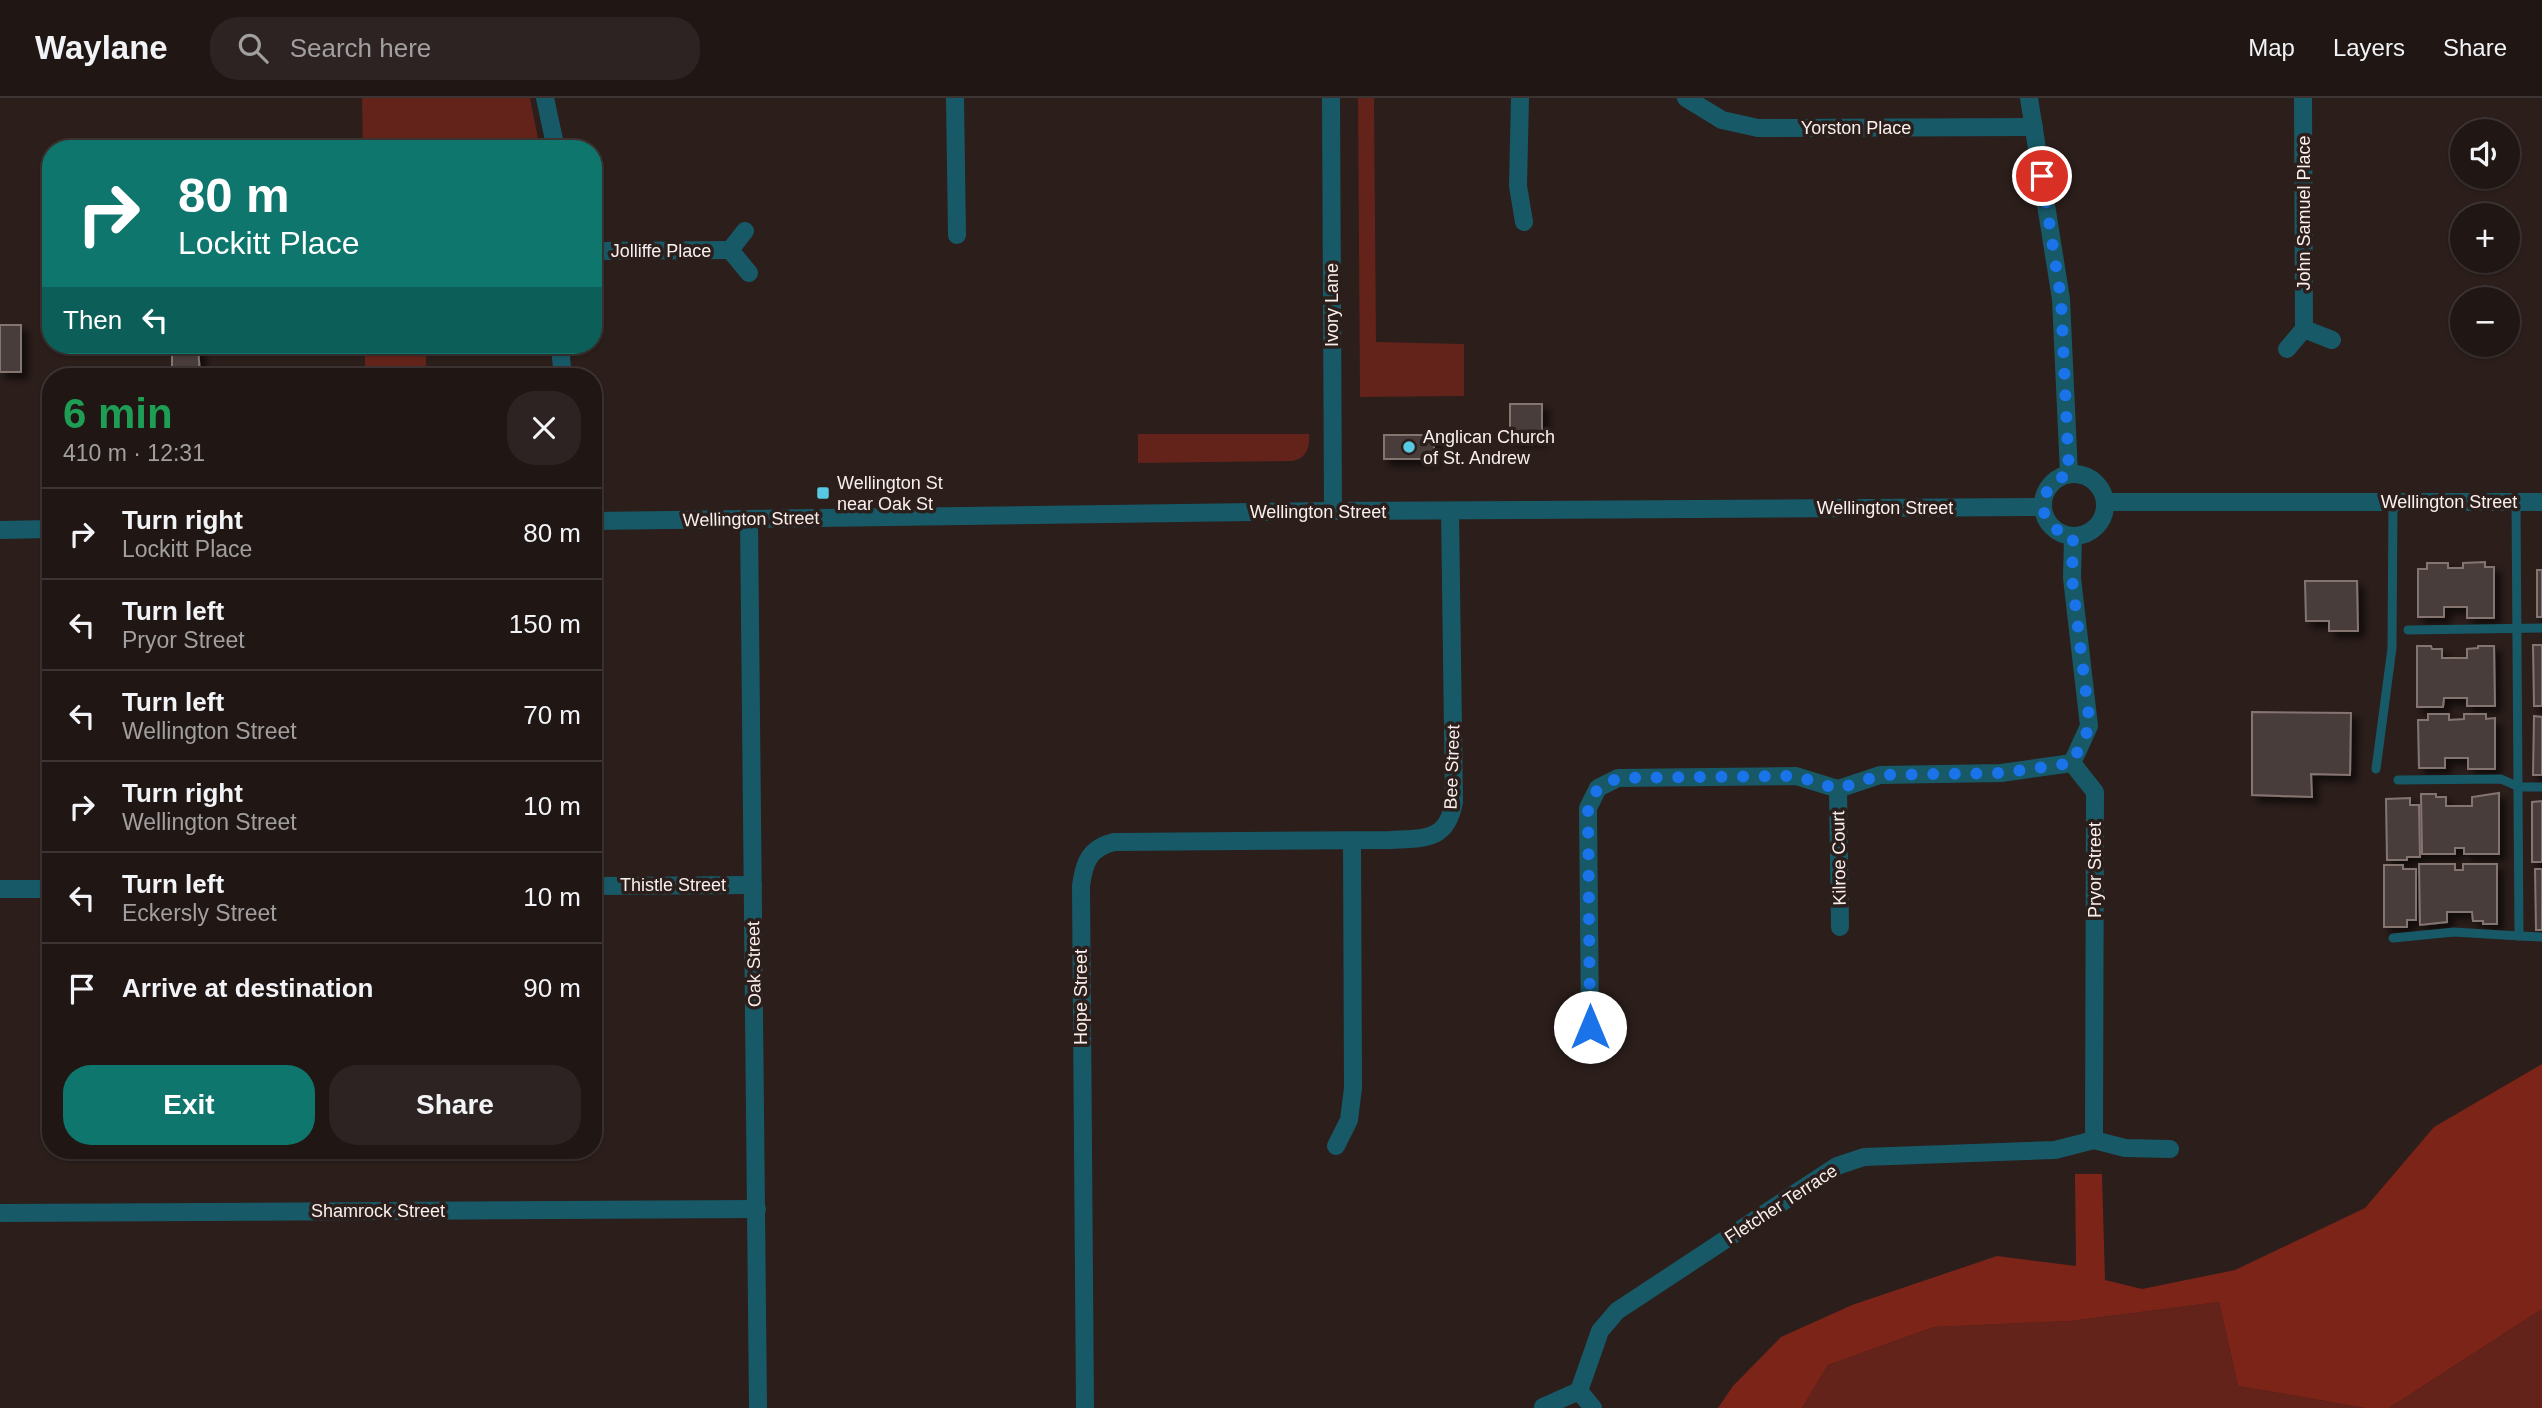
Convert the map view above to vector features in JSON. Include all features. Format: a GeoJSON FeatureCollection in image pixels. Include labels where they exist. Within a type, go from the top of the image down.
{"type":"FeatureCollection","features":[{"type":"Feature","properties":{"kind":"street"},"geometry":{"type":"LineString","coordinates":[[545,98],[554,140]]}},
{"type":"Feature","properties":{"kind":"street"},"geometry":{"type":"LineString","coordinates":[[955,98],[957,235]]}},
{"type":"Feature","properties":{"kind":"street","name":"Ivory Lane"},"geometry":{"type":"LineString","coordinates":[[1331,98],[1333,511]]}},
{"type":"Feature","properties":{"kind":"street"},"geometry":{"type":"LineString","coordinates":[[1520,98],[1518,186],[1524,222]]}},
{"type":"Feature","properties":{"kind":"street","name":"Yorston Place"},"geometry":{"type":"LineString","coordinates":[[1686,98],[1722,120],[1758,128],[2034,127]]}},
{"type":"Feature","properties":{"kind":"street"},"geometry":{"type":"LineString","coordinates":[[2029,98],[2061,299],[2069,474]]}},
{"type":"Feature","properties":{"kind":"street","name":"John Samuel Place"},"geometry":{"type":"LineString","coordinates":[[2303,98],[2304,329]]}},
{"type":"Feature","properties":{"kind":"street","name":"Jolliffe Place"},"geometry":{"type":"LineString","coordinates":[[602,251],[730,250],[746,231]]}},
{"type":"Feature","properties":{"kind":"street","name":"Jolliffe Place"},"geometry":{"type":"LineString","coordinates":[[730,250],[749,273]]}},
{"type":"Feature","properties":{"kind":"street"},"geometry":{"type":"LineString","coordinates":[[2287,349],[2304,329],[2332,340]]}},
{"type":"Feature","properties":{"kind":"street"},"geometry":{"type":"LineString","coordinates":[[2069,474],[2093,480],[2101,490],[2105,502],[2103,515],[2096,527],[2085,534],[2073,536],[2062,534],[2052,527],[2045,518],[2043,506],[2044,495],[2050,485],[2069,474]]}},
{"type":"Feature","properties":{"kind":"street","name":"Wellington Street"},"geometry":{"type":"LineString","coordinates":[[2105,502],[2542,502]]}},
{"type":"Feature","properties":{"kind":"street","name":"Wellington Street"},"geometry":{"type":"LineString","coordinates":[[602,521],[1333,511],[2043,506]]}},
{"type":"Feature","properties":{"kind":"street","name":"Bee Street"},"geometry":{"type":"LineString","coordinates":[[1352,841],[1427,838],[1440,831],[1451,818],[1454,802],[1454,758],[1450,512]]}},
{"type":"Feature","properties":{"kind":"street","name":"Oak Street"},"geometry":{"type":"LineString","coordinates":[[749,520],[758,1408]]}},
{"type":"Feature","properties":{"kind":"street"},"geometry":{"type":"LineString","coordinates":[[0,530],[42,529]]}},
{"type":"Feature","properties":{"kind":"street"},"geometry":{"type":"LineString","coordinates":[[1590,1027],[1588,808],[1598,788],[1618,778],[1796,776],[1838,789],[1880,775],[2001,773],[2072,763],[2090,726],[2072,578],[2073,536]]}},
{"type":"Feature","properties":{"kind":"street","name":"Pryor Street"},"geometry":{"type":"LineString","coordinates":[[2072,763],[2095,792],[2094,1140]]}},
{"type":"Feature","properties":{"kind":"street","name":"Kilroe Court"},"geometry":{"type":"LineString","coordinates":[[1838,789],[1840,927]]}},
{"type":"Feature","properties":{"kind":"street"},"geometry":{"type":"LineString","coordinates":[[1336,1146],[1349,1120],[1353,1088],[1352,841]]}},
{"type":"Feature","properties":{"kind":"street","name":"Hope Street"},"geometry":{"type":"LineString","coordinates":[[1085,1408],[1080,886],[1084,866],[1095,849],[1114,842],[1352,841]]}},
{"type":"Feature","properties":{"kind":"street","name":"Thistle Street"},"geometry":{"type":"LineString","coordinates":[[602,886],[753,885]]}},
{"type":"Feature","properties":{"kind":"street"},"geometry":{"type":"LineString","coordinates":[[0,889],[42,889]]}},
{"type":"Feature","properties":{"kind":"street"},"geometry":{"type":"LineString","coordinates":[[2094,1140],[2125,1148],[2169,1149]]}},
{"type":"Feature","properties":{"kind":"street","name":"Fletcher Terrace"},"geometry":{"type":"LineString","coordinates":[[1579,1391],[1600,1331],[1617,1311],[1837,1166],[1864,1157],[2055,1150],[2094,1140]]}},
{"type":"Feature","properties":{"kind":"street","name":"Shamrock Street"},"geometry":{"type":"LineString","coordinates":[[0,1213],[757,1209]]}},
{"type":"Feature","properties":{"kind":"street"},"geometry":{"type":"LineString","coordinates":[[1543,1407],[1579,1391],[1593,1408]]}},
{"type":"Feature","properties":{"kind":"lane"},"geometry":{"type":"LineString","coordinates":[[2376,769],[2392,648],[2393,502]]}},
{"type":"Feature","properties":{"kind":"lane"},"geometry":{"type":"LineString","coordinates":[[2516,502],[2519,936]]}},
{"type":"Feature","properties":{"kind":"lane"},"geometry":{"type":"LineString","coordinates":[[2408,630],[2542,628]]}},
{"type":"Feature","properties":{"kind":"lane"},"geometry":{"type":"LineString","coordinates":[[2398,780],[2501,779],[2519,787],[2542,787]]}},
{"type":"Feature","properties":{"kind":"lane"},"geometry":{"type":"LineString","coordinates":[[2393,938],[2454,932],[2542,937]]}},
{"type":"Feature","properties":{"kind":"shaded area"},"geometry":{"type":"Polygon","coordinates":[[[362,98],[530,98],[538,140],[363,140],[362,98]]]}},
{"type":"Feature","properties":{"kind":"shaded area"},"geometry":{"type":"Polygon","coordinates":[[[1358,98],[1374,98],[1376,342],[1464,344],[1464,396],[1360,397],[1358,98]]]}},
{"type":"Feature","properties":{"kind":"shaded area"},"geometry":{"type":"Polygon","coordinates":[[[365,354],[426,354],[426,368],[365,368],[365,354]]]}},
{"type":"Feature","properties":{"kind":"shaded area"},"geometry":{"type":"Polygon","coordinates":[[[1138,434],[1309,434],[1309,439],[1304,455],[1291,461],[1138,463],[1138,434]]]}},
{"type":"Feature","properties":{"kind":"shaded area"},"geometry":{"type":"Polygon","coordinates":[[[2542,1064],[2542,1309],[2389,1408],[2366,1408],[2238,1386],[2219,1302],[2070,1321],[1934,1327],[1828,1365],[1802,1408],[1718,1408],[1733,1386],[1781,1337],[1852,1305],[1997,1256],[2076,1266],[2075,1174],[2102,1174],[2105,1280],[2142,1289],[2235,1270],[2365,1208],[2434,1127],[2542,1064]]]}},
{"type":"Feature","properties":{"kind":"shaded area"},"geometry":{"type":"Polygon","coordinates":[[[2219,1302],[2238,1386],[2366,1408],[1802,1408],[1828,1365],[1934,1327],[2070,1321],[2219,1302]]]}},
{"type":"Feature","properties":{"kind":"shaded area"},"geometry":{"type":"Polygon","coordinates":[[[2542,1309],[2542,1408],[2389,1408],[2542,1309]]]}},
{"type":"Feature","properties":{"kind":"building"},"geometry":{"type":"Polygon","coordinates":[[[0,325],[21,325],[21,372],[0,372],[0,325]]]}},
{"type":"Feature","properties":{"kind":"building"},"geometry":{"type":"Polygon","coordinates":[[[172,354],[199,354],[199,368],[102,368],[172,367],[172,354]]]}},
{"type":"Feature","properties":{"kind":"building"},"geometry":{"type":"Polygon","coordinates":[[[1510,404],[1542,404],[1542,439],[1510,439],[1510,404]]]}},
{"type":"Feature","properties":{"kind":"building","name":"Anglican Church of St. Andrew"},"geometry":{"type":"Polygon","coordinates":[[[1384,435],[1434,435],[1434,459],[1384,459],[1384,435]]]}},
{"type":"Feature","properties":{"kind":"building"},"geometry":{"type":"Polygon","coordinates":[[[2485,562],[2485,567],[2494,567],[2494,618],[2467,618],[2467,607],[2444,607],[2444,617],[2418,617],[2418,569],[2427,569],[2427,563],[2448,563],[2448,568],[2463,568],[2463,563],[2485,562]]]}},
{"type":"Feature","properties":{"kind":"building"},"geometry":{"type":"Polygon","coordinates":[[[2537,570],[2542,570],[2542,617],[2537,617],[2537,570]]]}},
{"type":"Feature","properties":{"kind":"building"},"geometry":{"type":"Polygon","coordinates":[[[2305,581],[2357,581],[2358,631],[2329,631],[2329,621],[2306,621],[2305,581]]]}},
{"type":"Feature","properties":{"kind":"building"},"geometry":{"type":"Polygon","coordinates":[[[2533,645],[2542,645],[2542,706],[2534,706],[2533,645]]]}},
{"type":"Feature","properties":{"kind":"building"},"geometry":{"type":"Polygon","coordinates":[[[2417,646],[2442,649],[2442,658],[2467,658],[2467,649],[2494,646],[2495,706],[2467,706],[2467,698],[2444,698],[2443,707],[2417,707],[2417,646]]]}},
{"type":"Feature","properties":{"kind":"building"},"geometry":{"type":"Polygon","coordinates":[[[2252,712],[2351,713],[2350,775],[2311,774],[2312,797],[2252,795],[2252,712]]]}},
{"type":"Feature","properties":{"kind":"building"},"geometry":{"type":"Polygon","coordinates":[[[2428,714],[2449,714],[2449,720],[2464,719],[2464,714],[2486,714],[2486,719],[2495,718],[2495,769],[2468,769],[2468,758],[2445,758],[2445,768],[2419,768],[2418,720],[2428,720],[2428,714]]]}},
{"type":"Feature","properties":{"kind":"building"},"geometry":{"type":"Polygon","coordinates":[[[2534,716],[2542,717],[2542,775],[2533,775],[2534,716]]]}},
{"type":"Feature","properties":{"kind":"building"},"geometry":{"type":"Polygon","coordinates":[[[2499,793],[2499,854],[2464,854],[2464,848],[2455,848],[2455,854],[2422,854],[2421,794],[2446,797],[2446,806],[2472,806],[2472,797],[2499,793]]]}},
{"type":"Feature","properties":{"kind":"building"},"geometry":{"type":"Polygon","coordinates":[[[2410,798],[2410,805],[2419,805],[2420,857],[2387,860],[2386,799],[2410,798]]]}},
{"type":"Feature","properties":{"kind":"building"},"geometry":{"type":"Polygon","coordinates":[[[2542,801],[2542,862],[2532,862],[2532,802],[2542,801]]]}},
{"type":"Feature","properties":{"kind":"building"},"geometry":{"type":"Polygon","coordinates":[[[2419,864],[2455,864],[2455,870],[2463,870],[2463,864],[2497,864],[2497,924],[2473,921],[2472,912],[2447,912],[2447,922],[2420,925],[2419,864]]]}},
{"type":"Feature","properties":{"kind":"building"},"geometry":{"type":"Polygon","coordinates":[[[2384,865],[2403,865],[2403,869],[2416,869],[2416,920],[2407,920],[2407,927],[2384,927],[2384,865]]]}},
{"type":"Feature","properties":{"kind":"building"},"geometry":{"type":"Polygon","coordinates":[[[2535,869],[2542,869],[2542,930],[2536,930],[2535,869]]]}},
{"type":"Feature","properties":{"kind":"place","name":"Anglican Church of St. Andrew"},"geometry":{"type":"Point","coordinates":[1409,447]}},
{"type":"Feature","properties":{"kind":"place","name":"Wellington St near Oak St"},"geometry":{"type":"Point","coordinates":[823,493]}},
{"type":"Feature","properties":{"kind":"route"},"geometry":{"type":"LineString","coordinates":[[1590,1027],[1588,808],[1598,788],[1618,778],[1796,776],[1838,789],[1880,775],[2001,773],[2072,763],[2090,726],[2072,578],[2073,536],[2062,534],[2052,527],[2045,518],[2043,506],[2044,495],[2050,485],[2069,474],[2061,299],[2042,176]]}}]}
